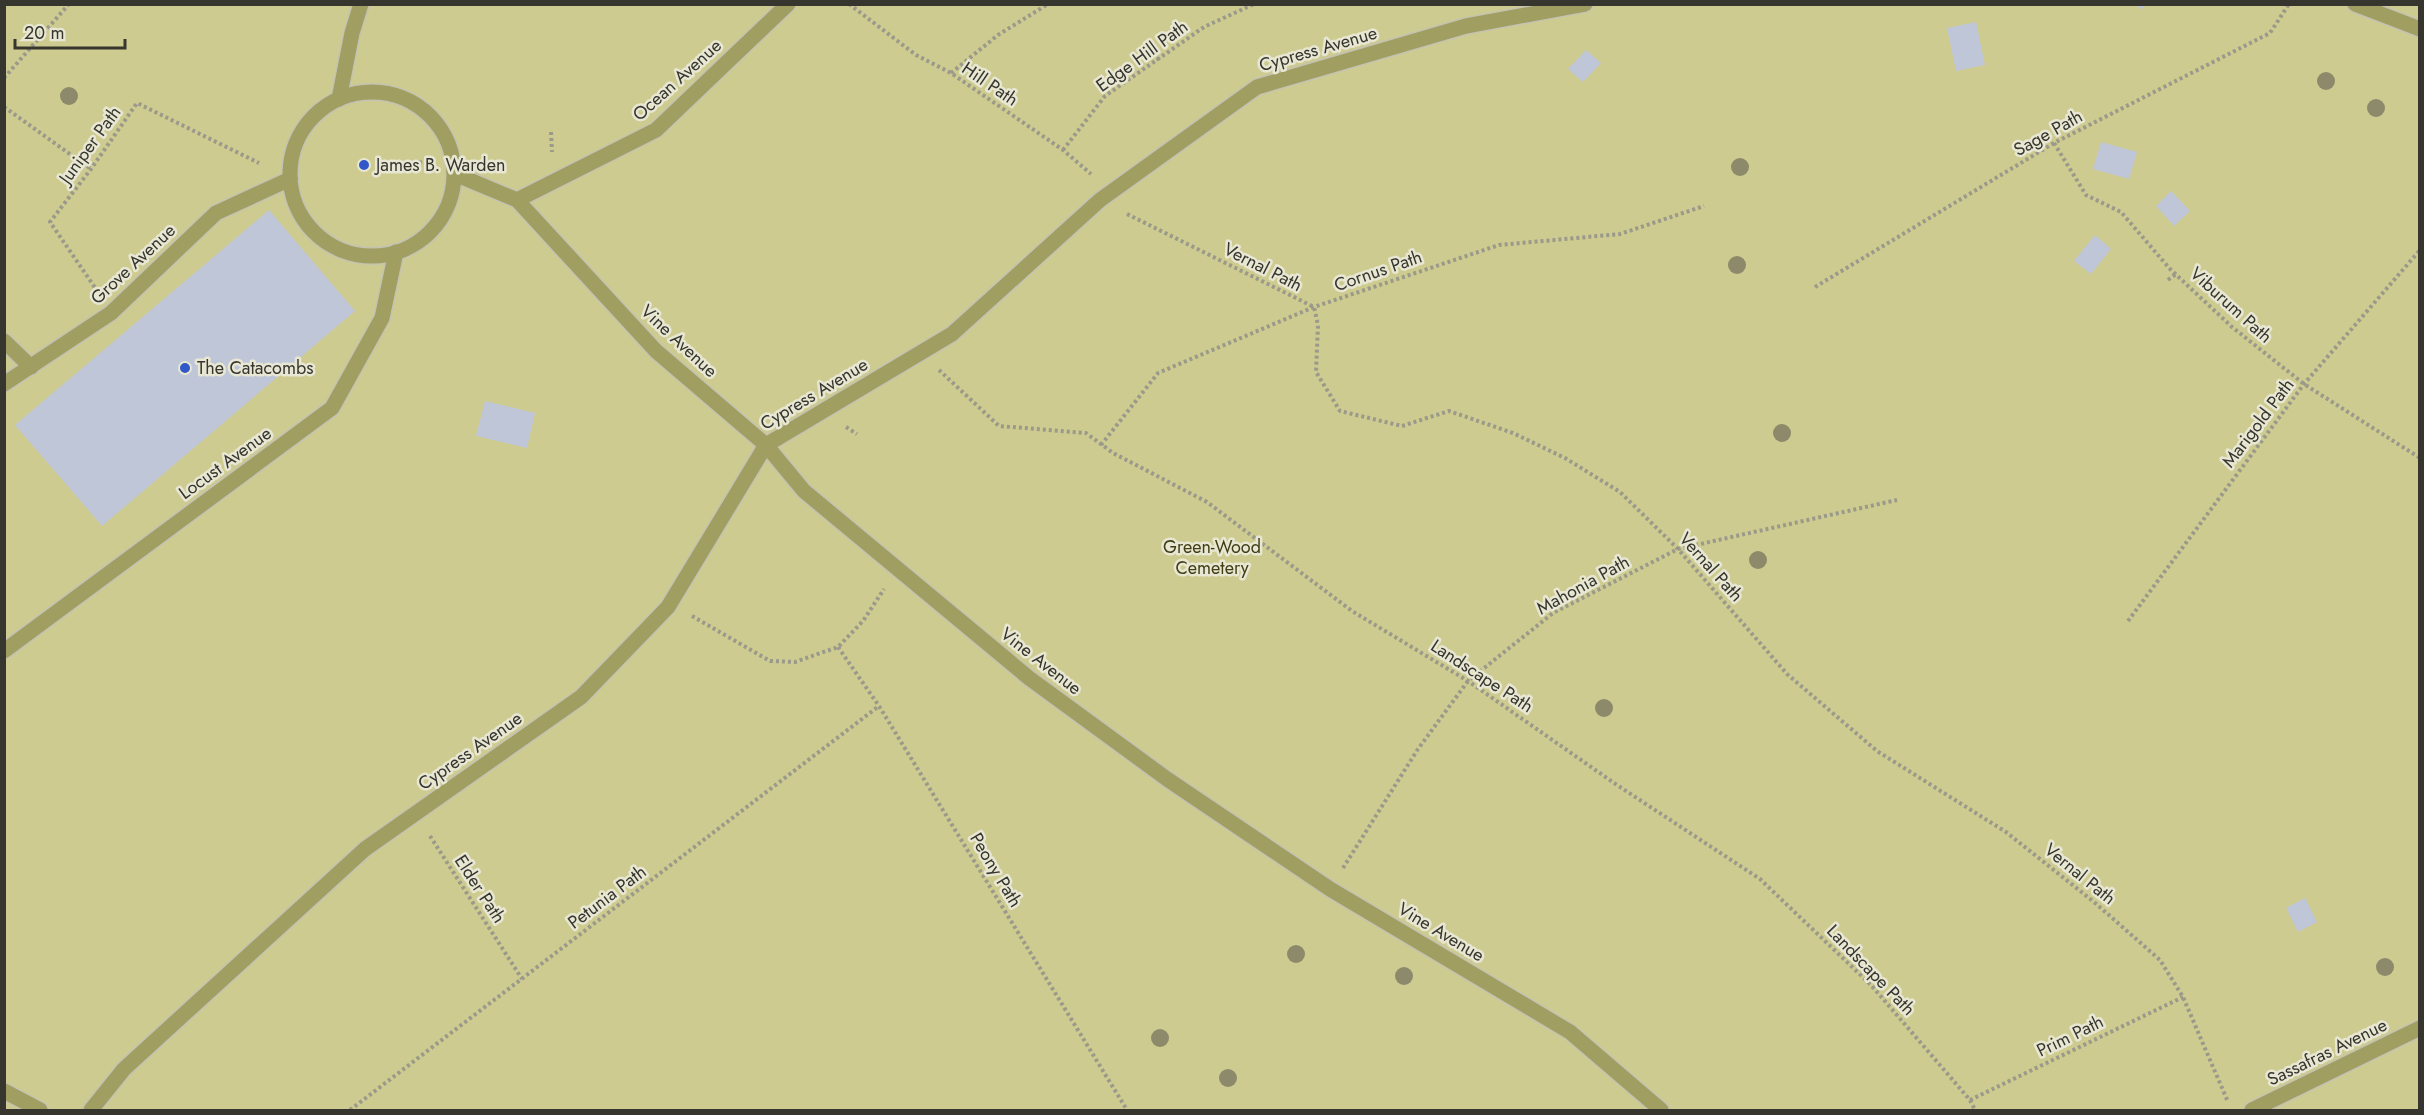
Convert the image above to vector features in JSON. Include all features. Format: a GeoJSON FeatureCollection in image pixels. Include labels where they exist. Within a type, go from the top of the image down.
{"type":"FeatureCollection","features":[{"type":"Feature","properties":{"kind":"lane"},"geometry":{"type":"LineString","coordinates":[[339,99],[352,33],[361,4]]}},
{"type":"Feature","properties":{"kind":"lane","name":"Ocean Avenue"},"geometry":{"type":"LineString","coordinates":[[517,200],[656,130],[788,4]]}},
{"type":"Feature","properties":{"kind":"lane","name":"Cypress Avenue"},"geometry":{"type":"LineString","coordinates":[[91,1110],[132,1061],[365,849],[582,698],[670,603],[766,445],[952,334],[1100,200],[1257,87],[1466,26],[1585,4]]}},
{"type":"Feature","properties":{"kind":"lane"},"geometry":{"type":"LineString","coordinates":[[2355,4],[2420,29]]}},
{"type":"Feature","properties":{"kind":"lane"},"geometry":{"type":"LineString","coordinates":[[365,92],[392,94],[417,105],[437,124],[450,147],[455,174],[451,200],[439,223],[420,241],[396,252],[372,256],[347,252],[325,242],[307,224],[299,210],[290,179],[298,138],[315,115],[339,99],[365,92]]}},
{"type":"Feature","properties":{"kind":"lane","name":"Vine Avenue"},"geometry":{"type":"LineString","coordinates":[[455,174],[517,200],[656,351],[766,445],[804,491],[1029,678],[1167,779],[1330,889],[1570,1032],[1661,1110]]}},
{"type":"Feature","properties":{"kind":"lane","name":"Grove Avenue"},"geometry":{"type":"LineString","coordinates":[[4,384],[111,313],[216,213],[290,179]]}},
{"type":"Feature","properties":{"kind":"lane","name":"Locust Avenue"},"geometry":{"type":"LineString","coordinates":[[4,651],[332,408],[382,318],[396,252]]}},
{"type":"Feature","properties":{"kind":"lane"},"geometry":{"type":"LineString","coordinates":[[4,341],[31,367]]}},
{"type":"Feature","properties":{"kind":"lane","name":"Sassafras Avenue"},"geometry":{"type":"LineString","coordinates":[[2252,1110],[2420,1028]]}},
{"type":"Feature","properties":{"kind":"lane"},"geometry":{"type":"LineString","coordinates":[[4,1091],[40,1110]]}},
{"type":"Feature","properties":{"kind":"path"},"geometry":{"type":"LineString","coordinates":[[4,78],[69,4]]}},
{"type":"Feature","properties":{"kind":"path","name":"Hill Path"},"geometry":{"type":"LineString","coordinates":[[849,4],[916,55],[951,74],[1063,150],[1092,174],[1100,200]]}},
{"type":"Feature","properties":{"kind":"path"},"geometry":{"type":"LineString","coordinates":[[951,74],[998,35],[1048,4]]}},
{"type":"Feature","properties":{"kind":"path","name":"Edge Hill Path"},"geometry":{"type":"LineString","coordinates":[[1063,150],[1105,96],[1204,27],[1254,4]]}},
{"type":"Feature","properties":{"kind":"path","name":"Sage Path"},"geometry":{"type":"LineString","coordinates":[[1815,287],[2054,143],[2270,33],[2289,4]]}},
{"type":"Feature","properties":{"kind":"path"},"geometry":{"type":"LineString","coordinates":[[1147,43],[1159,60]]}},
{"type":"Feature","properties":{"kind":"path","name":"Juniper Path"},"geometry":{"type":"LineString","coordinates":[[111,313],[51,222],[92,169],[137,103],[290,179]]}},
{"type":"Feature","properties":{"kind":"path"},"geometry":{"type":"LineString","coordinates":[[4,107],[92,169]]}},
{"type":"Feature","properties":{"kind":"path","name":"Viburum Path"},"geometry":{"type":"LineString","coordinates":[[2054,143],[2086,195],[2121,212],[2176,274],[2232,327],[2304,384],[2420,458]]}},
{"type":"Feature","properties":{"kind":"path","name":"Vernal Path"},"geometry":{"type":"LineString","coordinates":[[1100,200],[1314,308],[1318,325],[1316,372],[1340,411],[1402,426],[1449,411],[1513,433],[1565,458],[1620,492],[1678,549],[1787,674],[1876,751],[2006,832],[2094,902],[2160,960],[2183,997],[2232,1110]]}},
{"type":"Feature","properties":{"kind":"path","name":"Cornus Path"},"geometry":{"type":"LineString","coordinates":[[1101,445],[1158,373],[1314,308],[1499,244],[1620,234],[1704,206]]}},
{"type":"Feature","properties":{"kind":"path","name":"Marigold Path"},"geometry":{"type":"LineString","coordinates":[[2127,621],[2304,384],[2420,250]]}},
{"type":"Feature","properties":{"kind":"path"},"geometry":{"type":"LineString","coordinates":[[2168,280],[2176,274]]}},
{"type":"Feature","properties":{"kind":"path","name":"Landscape Path"},"geometry":{"type":"LineString","coordinates":[[920,353],[999,426],[1086,433],[1101,445],[1207,502],[1352,611],[1468,681],[1614,783],[1760,879],[1871,985],[1970,1100],[1975,1110]]}},
{"type":"Feature","properties":{"kind":"path","name":"Mahonia Path"},"geometry":{"type":"LineString","coordinates":[[1330,889],[1373,817],[1418,749],[1468,681],[1553,613],[1678,549],[1897,500]]}},
{"type":"Feature","properties":{"kind":"path"},"geometry":{"type":"LineString","coordinates":[[670,603],[770,661],[795,662],[838,647],[863,621],[897,569]]}},
{"type":"Feature","properties":{"kind":"path","name":"Peony Path"},"geometry":{"type":"LineString","coordinates":[[838,647],[879,706],[1127,1110]]}},
{"type":"Feature","properties":{"kind":"path","name":"Petunia Path"},"geometry":{"type":"LineString","coordinates":[[350,1110],[879,706]]}},
{"type":"Feature","properties":{"kind":"path","name":"Elder Path"},"geometry":{"type":"LineString","coordinates":[[415,813],[522,979]]}},
{"type":"Feature","properties":{"kind":"path","name":"Prim Path"},"geometry":{"type":"LineString","coordinates":[[1970,1100],[2183,997]]}},
{"type":"Feature","properties":{"kind":"green space","name":"Green-Wood Cemetery"},"geometry":{"type":"Polygon","coordinates":[[[5,5],[2419,5],[2419,1110],[5,1110],[5,5]]]}},
{"type":"Feature","properties":{"kind":"building"},"geometry":{"type":"Polygon","coordinates":[[[2131,4],[2145,4],[2143,9],[2131,4]]]}},
{"type":"Feature","properties":{"kind":"building"},"geometry":{"type":"Polygon","coordinates":[[[1976,22],[1985,65],[1956,71],[1947,28],[1976,22]]]}},
{"type":"Feature","properties":{"kind":"building"},"geometry":{"type":"Polygon","coordinates":[[[1586,50],[1601,63],[1583,82],[1568,69],[1586,50]]]}},
{"type":"Feature","properties":{"kind":"building"},"geometry":{"type":"Polygon","coordinates":[[[2101,142],[2137,152],[2129,179],[2093,169],[2101,142]]]}},
{"type":"Feature","properties":{"kind":"building"},"geometry":{"type":"Polygon","coordinates":[[[2171,191],[2190,211],[2174,226],[2156,206],[2171,191]]]}},
{"type":"Feature","properties":{"kind":"building","name":"The Catacombs"},"geometry":{"type":"Polygon","coordinates":[[[269,210],[355,311],[102,526],[15,425],[269,210]]]}},
{"type":"Feature","properties":{"kind":"building"},"geometry":{"type":"Polygon","coordinates":[[[2095,235],[2111,249],[2091,274],[2074,261],[2095,235]]]}},
{"type":"Feature","properties":{"kind":"building"},"geometry":{"type":"Polygon","coordinates":[[[485,401],[535,413],[527,448],[476,436],[485,401]]]}},
{"type":"Feature","properties":{"kind":"building"},"geometry":{"type":"Polygon","coordinates":[[[2305,898],[2317,922],[2298,932],[2286,908],[2305,898]]]}},
{"type":"Feature","properties":{"kind":"place","name":"James B. Warden"},"geometry":{"type":"Point","coordinates":[364,165]}},
{"type":"Feature","properties":{"kind":"place","name":"The Catacombs"},"geometry":{"type":"Point","coordinates":[185,368]}}]}
